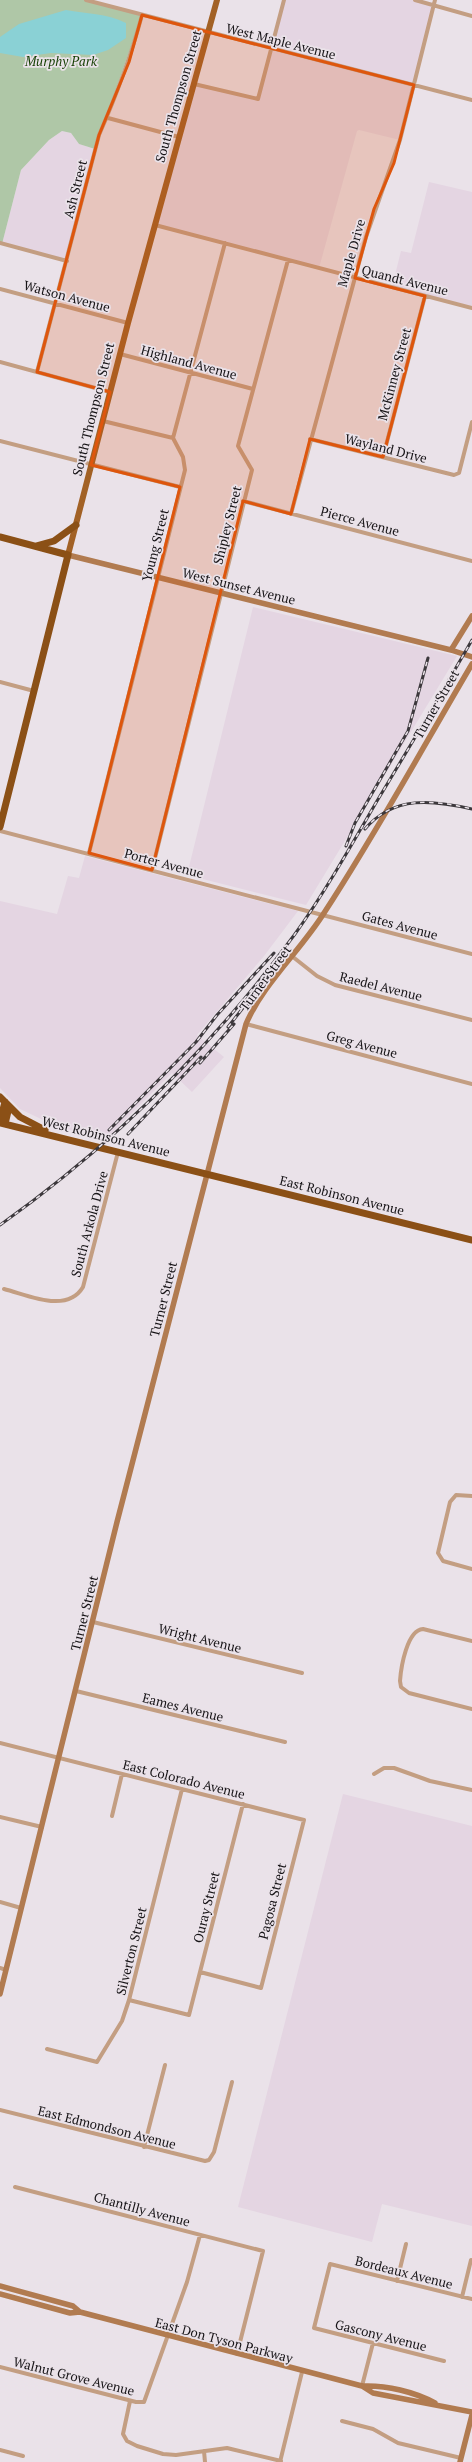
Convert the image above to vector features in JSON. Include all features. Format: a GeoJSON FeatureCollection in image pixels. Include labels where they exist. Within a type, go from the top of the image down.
{"type":"FeatureCollection","features":[{"type":"Feature","properties":{"kind":"highway"},"geometry":{"type":"LineString","coordinates":[[34,546],[54,541],[76,525]]}},
{"type":"Feature","properties":{"kind":"highway","name":"West Sunset Avenue"},"geometry":{"type":"LineString","coordinates":[[0,537],[68,555]]}},
{"type":"Feature","properties":{"kind":"highway","name":"South Thompson Street"},"geometry":{"type":"LineString","coordinates":[[0,827],[68,555]]}},
{"type":"Feature","properties":{"kind":"highway"},"geometry":{"type":"LineString","coordinates":[[2,1123],[5,1102]]}},
{"type":"Feature","properties":{"kind":"highway"},"geometry":{"type":"LineString","coordinates":[[5,1102],[20,1117],[59,1137]]}},
{"type":"Feature","properties":{"kind":"highway","name":"West Robinson Avenue"},"geometry":{"type":"LineString","coordinates":[[2,1123],[207,1173]]}},
{"type":"Feature","properties":{"kind":"highway","name":"East Robinson Avenue"},"geometry":{"type":"LineString","coordinates":[[207,1173],[472,1240]]}},
{"type":"Feature","properties":{"kind":"main road","name":"South Thompson Street"},"geometry":{"type":"LineString","coordinates":[[68,555],[154,225],[217,0]]}},
{"type":"Feature","properties":{"kind":"street","name":"West Maple Avenue"},"geometry":{"type":"LineString","coordinates":[[86,0],[208,33],[472,100]]}},
{"type":"Feature","properties":{"kind":"street"},"geometry":{"type":"LineString","coordinates":[[194,84],[258,99],[284,0]]}},
{"type":"Feature","properties":{"kind":"street"},"geometry":{"type":"LineString","coordinates":[[415,0],[472,16]]}},
{"type":"Feature","properties":{"kind":"street","name":"Maple Drive"},"geometry":{"type":"LineString","coordinates":[[291,514],[310,439],[374,209],[394,163],[435,0]]}},
{"type":"Feature","properties":{"kind":"street","name":"Ash Street"},"geometry":{"type":"LineString","coordinates":[[37,372],[99,135],[108,118],[119,80],[129,62],[142,15]]}},
{"type":"Feature","properties":{"kind":"street"},"geometry":{"type":"LineString","coordinates":[[108,118],[179,137]]}},
{"type":"Feature","properties":{"kind":"street"},"geometry":{"type":"LineString","coordinates":[[103,421],[173,438],[225,243],[154,225]]}},
{"type":"Feature","properties":{"kind":"street"},"geometry":{"type":"LineString","coordinates":[[0,243],[67,261]]}},
{"type":"Feature","properties":{"kind":"street","name":"Quandt Avenue"},"geometry":{"type":"LineString","coordinates":[[225,243],[472,308]]}},
{"type":"Feature","properties":{"kind":"street","name":"Shipley Street"},"geometry":{"type":"LineString","coordinates":[[152,870],[252,470],[238,446],[288,260]]}},
{"type":"Feature","properties":{"kind":"street","name":"Watson Avenue"},"geometry":{"type":"LineString","coordinates":[[0,289],[128,323]]}},
{"type":"Feature","properties":{"kind":"street","name":"McKinney Street"},"geometry":{"type":"LineString","coordinates":[[383,457],[425,296]]}},
{"type":"Feature","properties":{"kind":"street","name":"Highland Avenue"},"geometry":{"type":"LineString","coordinates":[[120,354],[253,389]]}},
{"type":"Feature","properties":{"kind":"street"},"geometry":{"type":"LineString","coordinates":[[0,362],[110,392]]}},
{"type":"Feature","properties":{"kind":"street","name":"Wayland Drive"},"geometry":{"type":"LineString","coordinates":[[310,439],[457,475],[472,422]]}},
{"type":"Feature","properties":{"kind":"street","name":"Young Street"},"geometry":{"type":"LineString","coordinates":[[89,854],[180,488],[184,463],[173,438]]}},
{"type":"Feature","properties":{"kind":"street"},"geometry":{"type":"LineString","coordinates":[[0,441],[180,488]]}},
{"type":"Feature","properties":{"kind":"street","name":"Pierce Avenue"},"geometry":{"type":"LineString","coordinates":[[244,501],[472,561]]}},
{"type":"Feature","properties":{"kind":"street","name":"West Sunset Avenue"},"geometry":{"type":"LineString","coordinates":[[68,555],[220,594],[452,650],[472,658]]}},
{"type":"Feature","properties":{"kind":"street"},"geometry":{"type":"LineString","coordinates":[[452,650],[472,616]]}},
{"type":"Feature","properties":{"kind":"street","name":"Turner Street"},"geometry":{"type":"LineString","coordinates":[[0,1994],[3,1969],[21,1908],[60,1758],[93,1622],[246,1024],[255,1005],[293,957],[323,915],[387,811],[472,664]]}},
{"type":"Feature","properties":{"kind":"street"},"geometry":{"type":"LineString","coordinates":[[0,682],[34,691]]}},
{"type":"Feature","properties":{"kind":"street","name":"Porter Avenue"},"geometry":{"type":"LineString","coordinates":[[0,831],[323,915]]}},
{"type":"Feature","properties":{"kind":"street","name":"Gates Avenue"},"geometry":{"type":"LineString","coordinates":[[323,915],[472,954]]}},
{"type":"Feature","properties":{"kind":"street","name":"Raedel Avenue"},"geometry":{"type":"LineString","coordinates":[[293,957],[317,976],[335,985],[472,1020]]}},
{"type":"Feature","properties":{"kind":"street","name":"Greg Avenue"},"geometry":{"type":"LineString","coordinates":[[246,1024],[472,1084]]}},
{"type":"Feature","properties":{"kind":"street","name":"South Arkola Drive"},"geometry":{"type":"LineString","coordinates":[[4,1289],[60,1302],[78,1296],[83,1287],[119,1152]]}},
{"type":"Feature","properties":{"kind":"street"},"geometry":{"type":"LineString","coordinates":[[472,1496],[456,1495],[450,1502],[438,1553],[443,1561],[472,1569]]}},
{"type":"Feature","properties":{"kind":"street","name":"Wright Avenue"},"geometry":{"type":"LineString","coordinates":[[93,1622],[302,1673]]}},
{"type":"Feature","properties":{"kind":"street"},"geometry":{"type":"LineString","coordinates":[[472,1641],[423,1629],[415,1631],[410,1638],[401,1675],[401,1687],[409,1693],[472,1709]]}},
{"type":"Feature","properties":{"kind":"street","name":"Eames Avenue"},"geometry":{"type":"LineString","coordinates":[[76,1690],[285,1742]]}},
{"type":"Feature","properties":{"kind":"street","name":"East Colorado Avenue"},"geometry":{"type":"LineString","coordinates":[[0,1743],[304,1820]]}},
{"type":"Feature","properties":{"kind":"street"},"geometry":{"type":"LineString","coordinates":[[374,1774],[384,1768],[394,1768],[430,1781],[472,1790]]}},
{"type":"Feature","properties":{"kind":"street"},"geometry":{"type":"LineString","coordinates":[[112,1816],[122,1774]]}},
{"type":"Feature","properties":{"kind":"street","name":"Silverton Street"},"geometry":{"type":"LineString","coordinates":[[47,2049],[97,2062],[122,2021],[129,2000],[182,1789]]}},
{"type":"Feature","properties":{"kind":"street","name":"Ouray Street"},"geometry":{"type":"LineString","coordinates":[[129,2000],[189,2016],[243,1804]]}},
{"type":"Feature","properties":{"kind":"street"},"geometry":{"type":"LineString","coordinates":[[0,1817],[42,1828]]}},
{"type":"Feature","properties":{"kind":"street","name":"Pagosa Street"},"geometry":{"type":"LineString","coordinates":[[200,1972],[261,1988],[304,1820]]}},
{"type":"Feature","properties":{"kind":"street"},"geometry":{"type":"LineString","coordinates":[[0,1902],[21,1908]]}},
{"type":"Feature","properties":{"kind":"street"},"geometry":{"type":"LineString","coordinates":[[144,2147],[165,2065]]}},
{"type":"Feature","properties":{"kind":"street","name":"East Edmondson Avenue"},"geometry":{"type":"LineString","coordinates":[[0,2110],[200,2161],[209,2160],[214,2152],[232,2082]]}},
{"type":"Feature","properties":{"kind":"street","name":"Chantilly Avenue"},"geometry":{"type":"LineString","coordinates":[[15,2187],[263,2251],[237,2354]]}},
{"type":"Feature","properties":{"kind":"street"},"geometry":{"type":"LineString","coordinates":[[167,2336],[187,2282],[200,2235]]}},
{"type":"Feature","properties":{"kind":"street"},"geometry":{"type":"LineString","coordinates":[[397,2281],[406,2244]]}},
{"type":"Feature","properties":{"kind":"street"},"geometry":{"type":"LineString","coordinates":[[462,2297],[471,2260]]}},
{"type":"Feature","properties":{"kind":"street","name":"Bordeaux Avenue"},"geometry":{"type":"LineString","coordinates":[[314,2328],[330,2264],[472,2299]]}},
{"type":"Feature","properties":{"kind":"street","name":"East Don Tyson Parkway"},"geometry":{"type":"LineString","coordinates":[[0,2286],[73,2306],[80,2312]]}},
{"type":"Feature","properties":{"kind":"street","name":"East Don Tyson Parkway"},"geometry":{"type":"LineString","coordinates":[[0,2294],[70,2313],[80,2312],[302,2372],[362,2386],[380,2394],[422,2404],[436,2404],[472,2414]]}},
{"type":"Feature","properties":{"kind":"street","name":"Gascony Avenue"},"geometry":{"type":"LineString","coordinates":[[314,2328],[444,2362]]}},
{"type":"Feature","properties":{"kind":"street","name":"Walnut Grove Avenue"},"geometry":{"type":"LineString","coordinates":[[0,2367],[130,2401],[144,2402],[167,2336]]}},
{"type":"Feature","properties":{"kind":"street"},"geometry":{"type":"LineString","coordinates":[[362,2386],[373,2344]]}},
{"type":"Feature","properties":{"kind":"street"},"geometry":{"type":"LineString","coordinates":[[130,2401],[123,2434],[127,2441],[136,2446],[163,2454],[176,2455],[227,2448],[280,2462],[302,2372]]}},
{"type":"Feature","properties":{"kind":"street"},"geometry":{"type":"LineString","coordinates":[[342,2421],[373,2429],[398,2443],[460,2460],[472,2414]]}},
{"type":"Feature","properties":{"kind":"street"},"geometry":{"type":"LineString","coordinates":[[0,2450],[23,2456]]}},
{"type":"Feature","properties":{"kind":"street"},"geometry":{"type":"LineString","coordinates":[[204,2451],[205,2462]]}},
{"type":"Feature","properties":{"kind":"highlighted area"},"geometry":{"type":"Polygon","coordinates":[[[142,15],[414,85],[394,163],[374,209],[355,278],[425,296],[383,457],[310,439],[291,514],[243,501],[152,870],[89,853],[180,487],[91,465],[110,392],[37,372],[99,135],[129,62],[142,15]]]}},
{"type":"Feature","properties":{"kind":"shaded area"},"geometry":{"type":"Polygon","coordinates":[[[284,0],[415,0],[434,5],[400,140],[359,130],[357,131],[319,268],[155,225],[194,84],[258,99],[284,0]]]}},
{"type":"Feature","properties":{"kind":"shaded area"},"geometry":{"type":"Polygon","coordinates":[[[62,131],[71,133],[79,144],[95,149],[67,261],[2,244],[21,170],[49,140],[62,131]]]}},
{"type":"Feature","properties":{"kind":"shaded area"},"geometry":{"type":"Polygon","coordinates":[[[429,182],[472,192],[472,308],[392,287],[401,251],[411,253],[429,182]]]}},
{"type":"Feature","properties":{"kind":"shaded area"},"geometry":{"type":"Polygon","coordinates":[[[253,607],[457,656],[306,905],[187,875],[253,607]]]}},
{"type":"Feature","properties":{"kind":"shaded area"},"geometry":{"type":"Polygon","coordinates":[[[85,856],[298,911],[264,956],[197,1035],[224,1057],[192,1092],[172,1073],[110,1135],[99,1136],[60,1128],[20,1109],[0,1088],[0,901],[57,914],[68,876],[79,878],[85,856]]]}},
{"type":"Feature","properties":{"kind":"shaded area"},"geometry":{"type":"Polygon","coordinates":[[[343,1794],[472,1826],[472,2226],[382,2204],[372,2242],[238,2207],[343,1794]]]}},
{"type":"Feature","properties":{"kind":"green space","name":"Murphy Park"},"geometry":{"type":"Polygon","coordinates":[[[0,0],[86,0],[142,15],[95,149],[79,144],[71,133],[62,131],[49,140],[21,170],[2,244],[0,243],[0,0]]]}},
{"type":"Feature","properties":{"kind":"water"},"geometry":{"type":"Polygon","coordinates":[[[66,10],[111,17],[126,23],[126,38],[108,50],[93,55],[51,53],[23,57],[0,53],[0,37],[19,24],[66,10]]]}},
{"type":"Feature","properties":{"kind":"railway"},"geometry":{"type":"LineString","coordinates":[[0,1225],[83,1161],[159,1092],[230,1016],[263,976],[306,918],[348,852],[472,640]]}},
{"type":"Feature","properties":{"kind":"railway"},"geometry":{"type":"LineString","coordinates":[[346,846],[355,823],[408,731],[428,658]]}},
{"type":"Feature","properties":{"kind":"railway"},"geometry":{"type":"LineString","coordinates":[[365,829],[376,818],[388,810],[401,805],[429,802],[472,809]]}},
{"type":"Feature","properties":{"kind":"railway"},"geometry":{"type":"LineString","coordinates":[[109,1130],[196,1042],[217,1015],[274,953]]}},
{"type":"Feature","properties":{"kind":"railway"},"geometry":{"type":"LineString","coordinates":[[249,1005],[276,965]]}},
{"type":"Feature","properties":{"kind":"railway"},"geometry":{"type":"LineString","coordinates":[[228,1027],[250,999]]}},
{"type":"Feature","properties":{"kind":"railway"},"geometry":{"type":"LineString","coordinates":[[200,1063],[234,1024]]}},
{"type":"Feature","properties":{"kind":"railway"},"geometry":{"type":"LineString","coordinates":[[128,1134],[201,1057]]}}]}
